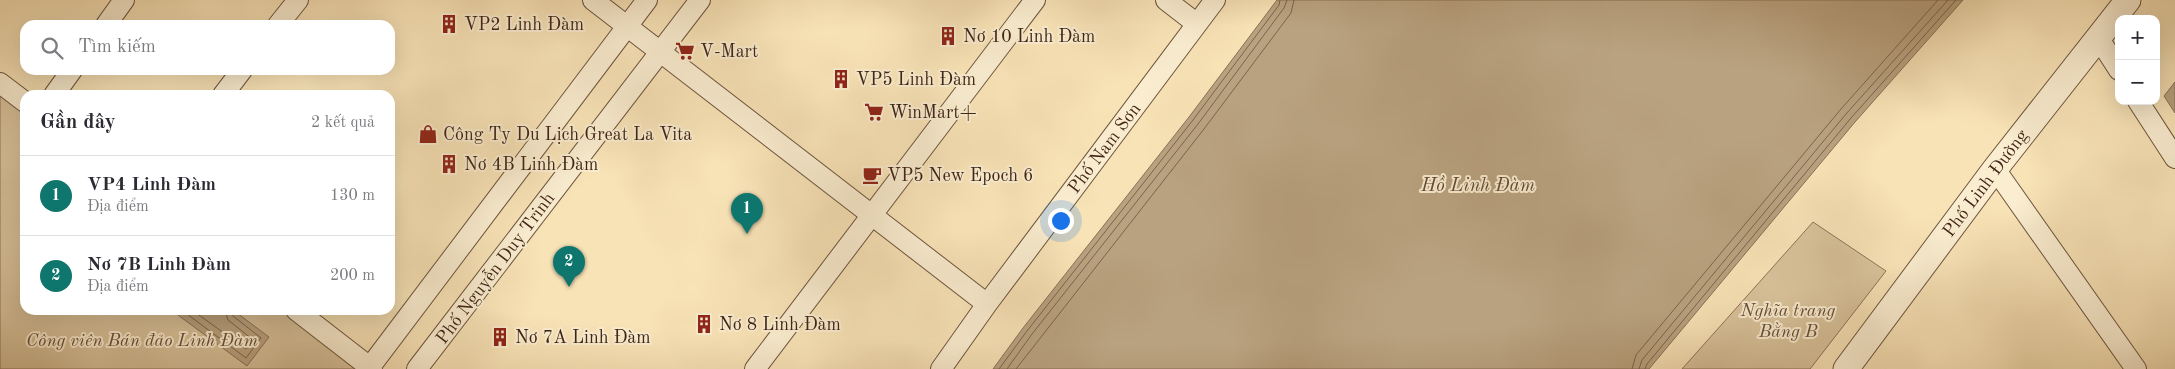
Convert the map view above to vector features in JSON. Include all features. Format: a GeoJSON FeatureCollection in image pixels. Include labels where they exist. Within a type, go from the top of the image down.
{"type":"FeatureCollection","features":[{"type":"Feature","properties":{"kind":"street"},"geometry":{"type":"LineString","coordinates":[[110,20],[124,0]]}},
{"type":"Feature","properties":{"kind":"street"},"geometry":{"type":"LineString","coordinates":[[282,20],[298,0]]}},
{"type":"Feature","properties":{"kind":"street"},"geometry":{"type":"LineString","coordinates":[[593,0],[987,304]]}},
{"type":"Feature","properties":{"kind":"street"},"geometry":{"type":"LineString","coordinates":[[302,315],[371,368],[647,0]]}},
{"type":"Feature","properties":{"kind":"street","name":"Phố Nguyễn Duy Trinh"},"geometry":{"type":"LineString","coordinates":[[417,369],[700,0]]}},
{"type":"Feature","properties":{"kind":"street"},"geometry":{"type":"LineString","coordinates":[[755,369],[1035,0]]}},
{"type":"Feature","properties":{"kind":"street"},"geometry":{"type":"LineString","coordinates":[[1166,0],[1197,24]]}},
{"type":"Feature","properties":{"kind":"street","name":"Phố Nam Sơn"},"geometry":{"type":"LineString","coordinates":[[941,369],[987,304],[1215,0]]}},
{"type":"Feature","properties":{"kind":"street","name":"Phố Linh Đường"},"geometry":{"type":"LineString","coordinates":[[1846,369],[1995,168],[2128,0]]}},
{"type":"Feature","properties":{"kind":"street"},"geometry":{"type":"LineString","coordinates":[[2099,39],[2115,64]]}},
{"type":"Feature","properties":{"kind":"street"},"geometry":{"type":"LineString","coordinates":[[58,90],[68,75]]}},
{"type":"Feature","properties":{"kind":"street"},"geometry":{"type":"LineString","coordinates":[[227,90],[238,75]]}},
{"type":"Feature","properties":{"kind":"street"},"geometry":{"type":"LineString","coordinates":[[0,83],[20,98]]}},
{"type":"Feature","properties":{"kind":"street"},"geometry":{"type":"LineString","coordinates":[[2141,105],[2175,158]]}},
{"type":"Feature","properties":{"kind":"street"},"geometry":{"type":"LineString","coordinates":[[1995,168],[2136,369]]}},
{"type":"Feature","properties":{"kind":"green space","name":"Công viên Bán đảo Linh Đàm"},"geometry":{"type":"Polygon","coordinates":[[[0,83],[20,99],[20,315],[293,315],[362,369],[0,369],[0,83]]]}},
{"type":"Feature","properties":{"kind":"green space","name":"Nghĩa trang Bằng B"},"geometry":{"type":"Polygon","coordinates":[[[1813,222],[1886,271],[1810,369],[1682,369],[1813,222]]]}},
{"type":"Feature","properties":{"kind":"water","name":"Hồ Linh Đàm"},"geometry":{"type":"Polygon","coordinates":[[[1277,0],[1963,0],[1855,122],[1649,369],[993,369],[1189,117],[1277,0]]]}},
{"type":"Feature","properties":{"kind":"water"},"geometry":{"type":"Polygon","coordinates":[[[2175,82],[2175,113],[2164,96],[2175,82]]]}},
{"type":"Feature","properties":{"kind":"water"},"geometry":{"type":"Polygon","coordinates":[[[178,315],[240,315],[269,337],[247,366],[178,315]]]}},
{"type":"Feature","properties":{"kind":"place","name":"VP2 Linh Đàm"},"geometry":{"type":"Point","coordinates":[449,24]}},
{"type":"Feature","properties":{"kind":"place","name":"Nơ 10 Linh Đàm"},"geometry":{"type":"Point","coordinates":[948,36]}},
{"type":"Feature","properties":{"kind":"place","name":"V-Mart"},"geometry":{"type":"Point","coordinates":[685,51]}},
{"type":"Feature","properties":{"kind":"place","name":"VP5 Linh Đàm"},"geometry":{"type":"Point","coordinates":[841,79]}},
{"type":"Feature","properties":{"kind":"place","name":"WinMart+"},"geometry":{"type":"Point","coordinates":[874,112]}},
{"type":"Feature","properties":{"kind":"place","name":"Công Ty Du Lịch Great La Vita"},"geometry":{"type":"Point","coordinates":[428,134]}},
{"type":"Feature","properties":{"kind":"place","name":"Nơ 4B Linh Đàm"},"geometry":{"type":"Point","coordinates":[449,164]}},
{"type":"Feature","properties":{"kind":"place","name":"VP5 New Epoch 6"},"geometry":{"type":"Point","coordinates":[872,175]}},
{"type":"Feature","properties":{"kind":"place","name":"VP4 Linh Đàm"},"geometry":{"type":"Point","coordinates":[747,234]}},
{"type":"Feature","properties":{"kind":"place","name":"Nơ 7B Linh Đàm"},"geometry":{"type":"Point","coordinates":[569,287]}},
{"type":"Feature","properties":{"kind":"place","name":"Nơ 8 Linh Đàm"},"geometry":{"type":"Point","coordinates":[704,324]}},
{"type":"Feature","properties":{"kind":"place","name":"Nơ 7A Linh Đàm"},"geometry":{"type":"Point","coordinates":[500,337]}}]}
